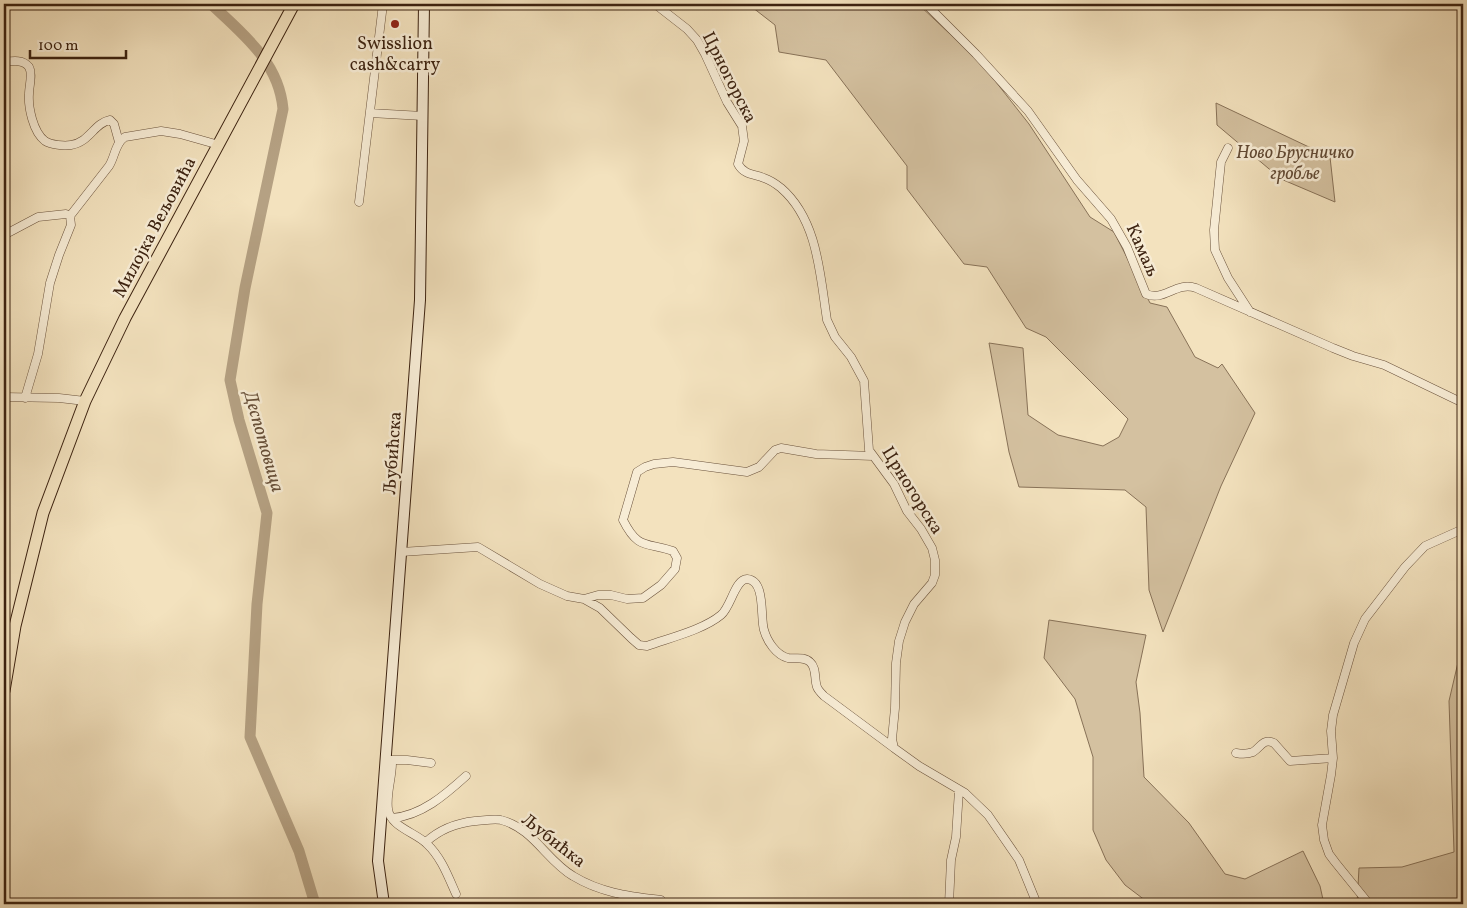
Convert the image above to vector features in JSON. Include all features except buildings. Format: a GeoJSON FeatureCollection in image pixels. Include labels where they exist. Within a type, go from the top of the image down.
{"type":"FeatureCollection","features":[{"type":"Feature","properties":{"kind":"main road","name":"Милојка Вељовића"},"geometry":{"type":"LineString","coordinates":[[4,691],[15,626],[43,513],[84,401],[125,318],[294,4]]}},
{"type":"Feature","properties":{"kind":"street"},"geometry":{"type":"LineString","coordinates":[[359,202],[383,4]]}},
{"type":"Feature","properties":{"kind":"street","name":"Љубићска"},"geometry":{"type":"LineString","coordinates":[[384,904],[378,861],[388,760],[420,300],[424,116],[424,4]]}},
{"type":"Feature","properties":{"kind":"street","name":"Црногорска"},"geometry":{"type":"LineString","coordinates":[[655,4],[687,29],[697,40],[705,54],[727,102],[742,126],[744,141],[738,164],[749,174],[770,180],[782,189],[805,220],[816,253],[827,320],[830,328],[851,357],[864,381],[870,450],[894,484],[907,511],[921,529],[932,548],[935,560],[935,575],[932,583],[914,604],[905,622],[899,641],[896,663],[896,708],[892,740],[894,748]]}},
{"type":"Feature","properties":{"kind":"street","name":"Камаљ"},"geometry":{"type":"LineString","coordinates":[[926,4],[976,54],[1028,111],[1077,180],[1112,219],[1127,247],[1146,294],[1152,297],[1160,296],[1183,286],[1189,286],[1333,348],[1384,365],[1463,404]]}},
{"type":"Feature","properties":{"kind":"street"},"geometry":{"type":"LineString","coordinates":[[4,62],[19,61],[29,67],[31,72],[30,108],[37,131],[45,141],[71,145],[83,141],[90,136],[100,124],[110,120],[114,124],[119,142],[114,159],[70,216]]}},
{"type":"Feature","properties":{"kind":"street"},"geometry":{"type":"LineString","coordinates":[[370,113],[424,116]]}},
{"type":"Feature","properties":{"kind":"street"},"geometry":{"type":"LineString","coordinates":[[119,142],[125,137],[160,131],[219,144]]}},
{"type":"Feature","properties":{"kind":"street"},"geometry":{"type":"LineString","coordinates":[[1228,148],[1221,162],[1214,230],[1215,250],[1228,278],[1250,312]]}},
{"type":"Feature","properties":{"kind":"street"},"geometry":{"type":"LineString","coordinates":[[4,235],[38,217],[66,214],[70,216]]}},
{"type":"Feature","properties":{"kind":"street"},"geometry":{"type":"LineString","coordinates":[[25,398],[38,354],[50,283],[58,255],[72,225],[70,216]]}},
{"type":"Feature","properties":{"kind":"street"},"geometry":{"type":"LineString","coordinates":[[4,397],[60,398],[84,401]]}},
{"type":"Feature","properties":{"kind":"street"},"geometry":{"type":"LineString","coordinates":[[584,599],[598,595],[610,595],[627,599],[643,598],[662,585],[675,569],[678,558],[673,551],[638,542],[630,533],[623,520],[633,480],[637,472],[645,467],[673,462],[747,472],[759,467],[774,450],[781,448],[816,454],[873,456]]}},
{"type":"Feature","properties":{"kind":"street"},"geometry":{"type":"LineString","coordinates":[[1368,904],[1334,862],[1324,840],[1322,825],[1332,775],[1331,731],[1333,715],[1354,643],[1365,618],[1405,567],[1425,546],[1463,529]]}},
{"type":"Feature","properties":{"kind":"street"},"geometry":{"type":"LineString","coordinates":[[401,552],[478,547],[540,584],[567,596],[584,599],[600,608],[639,645],[646,646],[703,625],[721,614],[741,580],[752,581],[757,585],[760,595],[763,629],[779,654],[787,658],[804,658],[811,662],[814,668],[817,688],[824,696],[919,766],[975,802],[999,829],[1018,860],[1037,904]]}},
{"type":"Feature","properties":{"kind":"street"},"geometry":{"type":"LineString","coordinates":[[1236,753],[1252,752],[1265,742],[1270,741],[1290,761],[1333,758]]}},
{"type":"Feature","properties":{"kind":"street"},"geometry":{"type":"LineString","coordinates":[[431,763],[388,760],[392,769],[388,810],[392,818],[426,842],[438,857],[456,894]]}},
{"type":"Feature","properties":{"kind":"street"},"geometry":{"type":"LineString","coordinates":[[392,818],[401,818],[414,813],[440,799],[466,776]]}},
{"type":"Feature","properties":{"kind":"street"},"geometry":{"type":"LineString","coordinates":[[949,904],[959,790]]}},
{"type":"Feature","properties":{"kind":"street","name":"Љубићка"},"geometry":{"type":"LineString","coordinates":[[426,842],[436,833],[464,822],[500,819],[518,827],[572,876],[602,891],[661,900],[660,904]]}},
{"type":"Feature","properties":{"kind":"green space"},"geometry":{"type":"Polygon","coordinates":[[[748,4],[918,4],[981,63],[1029,124],[1090,217],[1114,232],[1150,303],[1167,307],[1195,357],[1218,368],[1222,364],[1255,413],[1221,486],[1163,632],[1149,590],[1146,507],[1125,490],[1019,487],[1009,452],[989,343],[1023,348],[1028,415],[1058,435],[1103,446],[1119,437],[1128,419],[1046,337],[1026,328],[987,267],[964,264],[907,189],[907,166],[826,60],[779,52],[775,25],[748,4]]]}},
{"type":"Feature","properties":{"kind":"green space","name":"Ново Брусничко гробље"},"geometry":{"type":"Polygon","coordinates":[[[1216,103],[1330,157],[1335,202],[1281,179],[1217,125],[1216,103]]]}},
{"type":"Feature","properties":{"kind":"green space"},"geometry":{"type":"Polygon","coordinates":[[[1049,620],[1146,635],[1136,682],[1144,777],[1189,823],[1225,874],[1245,879],[1303,851],[1320,886],[1324,904],[1150,904],[1125,885],[1106,860],[1093,830],[1093,757],[1075,699],[1044,658],[1049,620]]]}},
{"type":"Feature","properties":{"kind":"green space"},"geometry":{"type":"Polygon","coordinates":[[[1463,641],[1463,904],[1357,904],[1359,868],[1402,867],[1454,852],[1449,701],[1463,641]]]}},
{"type":"Feature","properties":{"kind":"waterway","name":"Деспотовица"},"geometry":{"type":"LineString","coordinates":[[211,4],[247,38],[267,63],[275,77],[283,109],[245,288],[230,380],[239,420],[267,513],[257,604],[250,737],[299,851],[315,904]]}},
{"type":"Feature","properties":{"kind":"place","name":"Swisslion cash&carry"},"geometry":{"type":"Point","coordinates":[395,24]}}]}
